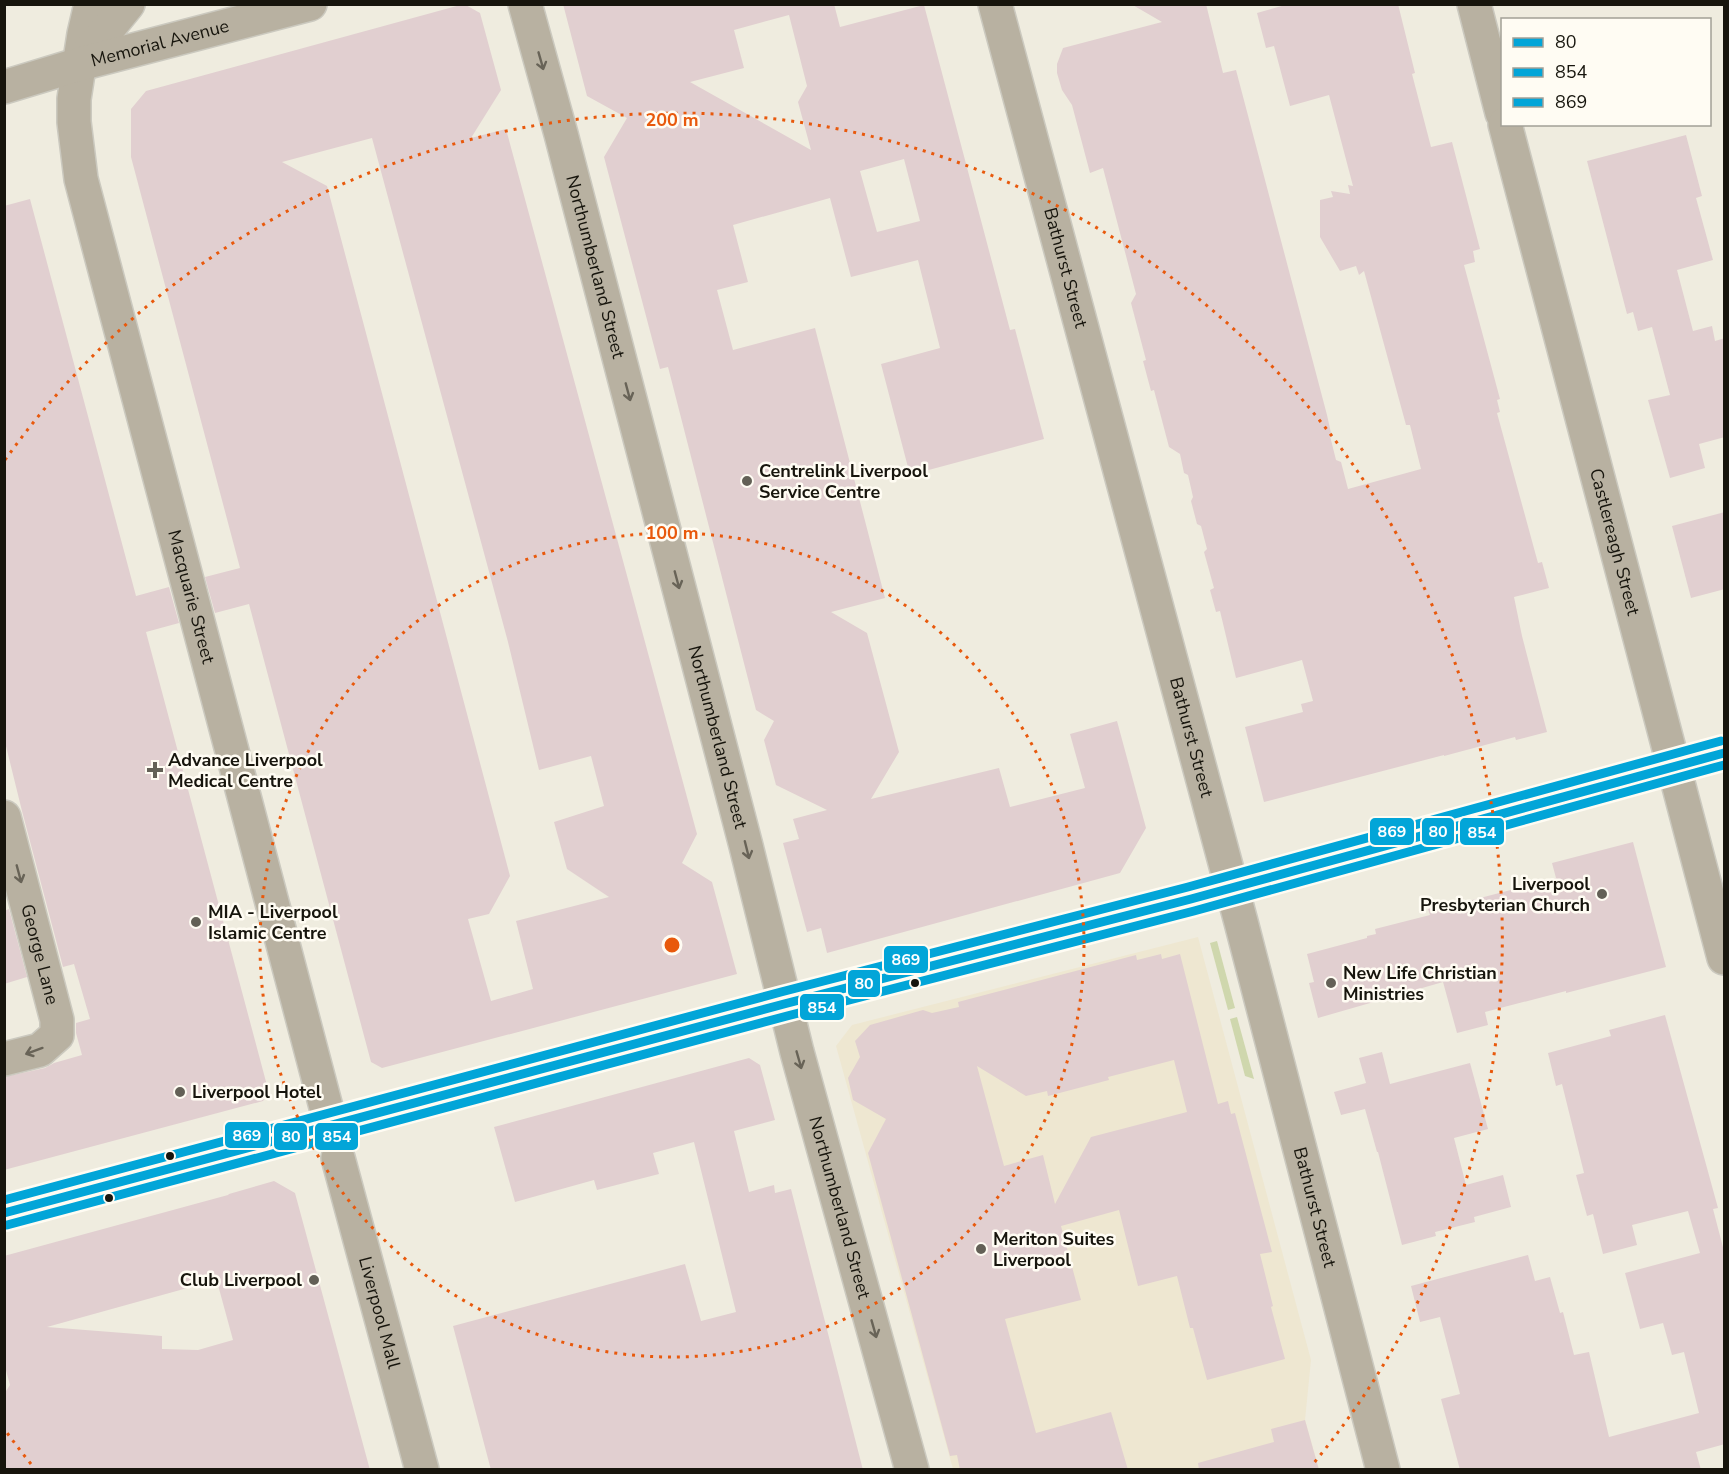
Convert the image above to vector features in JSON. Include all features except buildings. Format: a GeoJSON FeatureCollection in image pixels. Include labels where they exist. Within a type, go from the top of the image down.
{"type":"FeatureCollection","features":[{"type":"Feature","properties":{"kind":"street","name":"Macquarie Street"},"geometry":{"type":"LineString","coordinates":[[91,4],[74,99],[74,122],[81,179],[331,1126]]}},
{"type":"Feature","properties":{"kind":"street","name":"Macquarie Street"},"geometry":{"type":"LineString","coordinates":[[80,63],[128,4]]}},
{"type":"Feature","properties":{"kind":"street","name":"Memorial Avenue"},"geometry":{"type":"LineString","coordinates":[[4,87],[80,63],[310,4]]}},
{"type":"Feature","properties":{"kind":"street","name":"Northumberland Street"},"geometry":{"type":"LineString","coordinates":[[525,4],[746,846],[784,1004],[912,1470]]}},
{"type":"Feature","properties":{"kind":"street","name":"Bathurst Street"},"geometry":{"type":"LineString","coordinates":[[995,4],[1232,887],[1383,1470]]}},
{"type":"Feature","properties":{"kind":"street"},"geometry":{"type":"LineString","coordinates":[[1474,4],[1501,105]]}},
{"type":"Feature","properties":{"kind":"street","name":"Castlereagh Street"},"geometry":{"type":"LineString","coordinates":[[1506,126],[1725,958]]}},
{"type":"Feature","properties":{"kind":"street"},"geometry":{"type":"LineString","coordinates":[[4,1213],[784,1004],[1232,887],[1725,753]]}},
{"type":"Feature","properties":{"kind":"street","name":"George Lane"},"geometry":{"type":"LineString","coordinates":[[4,817],[57,1020],[57,1035],[40,1050],[4,1059]]}},
{"type":"Feature","properties":{"kind":"street","name":"Liverpool Mall"},"geometry":{"type":"LineString","coordinates":[[338,1158],[422,1470]]}},
{"type":"Feature","properties":{"kind":"shaded area"},"geometry":{"type":"Polygon","coordinates":[[[1198,937],[1311,1360],[1305,1420],[1319,1469],[953,1469],[836,1046],[852,1025],[1198,937]]]}},
{"type":"Feature","properties":{"kind":"green space"},"geometry":{"type":"Polygon","coordinates":[[[1217,941],[1235,1008],[1228,1010],[1210,943],[1217,941]]]}},
{"type":"Feature","properties":{"kind":"green space"},"geometry":{"type":"Polygon","coordinates":[[[1237,1017],[1254,1079],[1245,1076],[1230,1019],[1237,1017]]]}},
{"type":"Feature","properties":{"kind":"transit line","name":"869"},"geometry":{"type":"LineString","coordinates":[[4,1200],[781,992],[1188,887],[1721,741]]}},
{"type":"Feature","properties":{"kind":"transit line","name":"80"},"geometry":{"type":"LineString","coordinates":[[4,1213],[784,1004],[1191,899],[1724,753]]}},
{"type":"Feature","properties":{"kind":"transit line","name":"854"},"geometry":{"type":"LineString","coordinates":[[7,1225],[787,1016],[1194,911],[1724,765]]}},
{"type":"Feature","properties":{"kind":"place","name":"Centrelink Liverpool Service Centre"},"geometry":{"type":"Point","coordinates":[747,481]}},
{"type":"Feature","properties":{"kind":"place","name":"Advance Liverpool Medical Centre"},"geometry":{"type":"Point","coordinates":[155,770]}},
{"type":"Feature","properties":{"kind":"place","name":"Liverpool Presbyterian Church"},"geometry":{"type":"Point","coordinates":[1602,894]}},
{"type":"Feature","properties":{"kind":"place","name":"MIA - Liverpool Islamic Centre"},"geometry":{"type":"Point","coordinates":[196,922]}},
{"type":"Feature","properties":{"kind":"place","name":"New Life Christian Ministries"},"geometry":{"type":"Point","coordinates":[1331,983]}},
{"type":"Feature","properties":{"kind":"place","name":"Liverpool Hotel"},"geometry":{"type":"Point","coordinates":[180,1092]}},
{"type":"Feature","properties":{"kind":"place","name":"Meriton Suites Liverpool"},"geometry":{"type":"Point","coordinates":[981,1249]}},
{"type":"Feature","properties":{"kind":"place","name":"Club Liverpool"},"geometry":{"type":"Point","coordinates":[314,1280]}}]}
